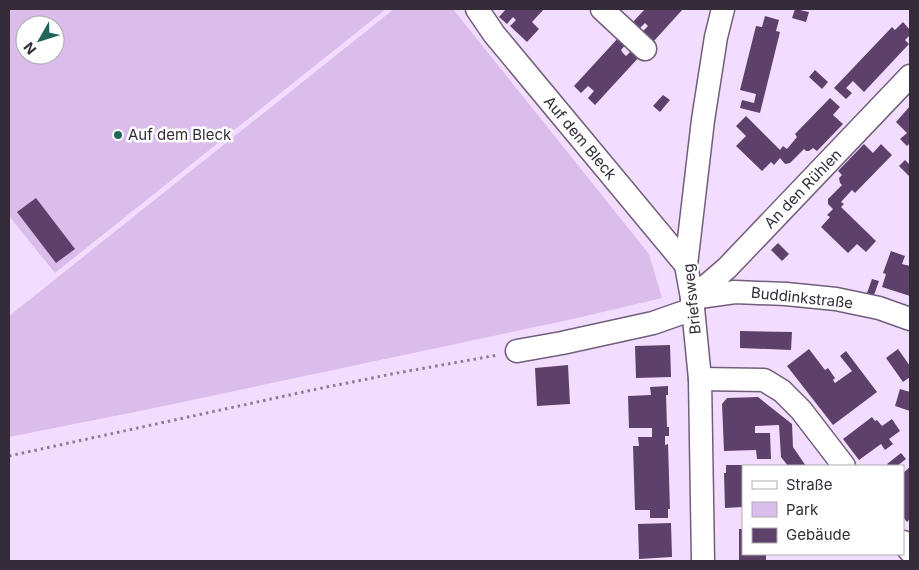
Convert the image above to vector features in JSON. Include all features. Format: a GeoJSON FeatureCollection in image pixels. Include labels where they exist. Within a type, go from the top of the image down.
{"type":"FeatureCollection","features":[{"type":"Feature","properties":{"kind":"street","name":"Auf dem Bleck"},"geometry":{"type":"LineString","coordinates":[[477,9],[494,34],[686,266]]}},
{"type":"Feature","properties":{"kind":"street"},"geometry":{"type":"LineString","coordinates":[[602,9],[645,49]]}},
{"type":"Feature","properties":{"kind":"street","name":"Briefsweg"},"geometry":{"type":"LineString","coordinates":[[703,561],[700,379],[686,266],[703,120],[716,37],[723,9]]}},
{"type":"Feature","properties":{"kind":"street","name":"An den Rühlen"},"geometry":{"type":"LineString","coordinates":[[692,304],[910,76]]}},
{"type":"Feature","properties":{"kind":"street","name":"Buddinkstraße"},"geometry":{"type":"LineString","coordinates":[[692,304],[735,292],[786,294],[836,300],[878,308],[910,319]]}},
{"type":"Feature","properties":{"kind":"street"},"geometry":{"type":"LineString","coordinates":[[517,351],[653,323],[692,304]]}},
{"type":"Feature","properties":{"kind":"street"},"geometry":{"type":"LineString","coordinates":[[700,379],[764,380],[782,391],[801,410],[843,465]]}},
{"type":"Feature","properties":{"kind":"path"},"geometry":{"type":"LineString","coordinates":[[9,456],[317,389],[517,351]]}},
{"type":"Feature","properties":{"kind":"green space","name":"Auf dem Bleck"},"geometry":{"type":"Polygon","coordinates":[[[9,9],[386,9],[55,273],[9,216],[9,9]]]}},
{"type":"Feature","properties":{"kind":"green space"},"geometry":{"type":"Polygon","coordinates":[[[394,9],[453,9],[649,254],[662,298],[573,319],[9,437],[9,316],[394,9]]]}},
{"type":"Feature","properties":{"kind":"building"},"geometry":{"type":"Polygon","coordinates":[[[506,9],[544,9],[532,22],[539,29],[527,42],[510,26],[516,20],[513,17],[507,24],[499,17],[506,9]]]}},
{"type":"Feature","properties":{"kind":"building"},"geometry":{"type":"Polygon","coordinates":[[[645,9],[683,9],[653,42],[642,32],[648,26],[645,23],[639,29],[632,23],[645,9]]]}},
{"type":"Feature","properties":{"kind":"building"},"geometry":{"type":"Polygon","coordinates":[[[795,9],[809,12],[806,22],[792,18],[795,9]]]}},
{"type":"Feature","properties":{"kind":"building"},"geometry":{"type":"Polygon","coordinates":[[[765,16],[779,20],[776,31],[780,32],[760,113],[740,108],[742,100],[754,103],[756,94],[740,90],[756,26],[762,27],[765,16]]]}},
{"type":"Feature","properties":{"kind":"building"},"geometry":{"type":"Polygon","coordinates":[[[903,22],[910,30],[910,35],[905,40],[909,44],[864,92],[853,81],[846,88],[852,93],[846,99],[834,88],[892,27],[895,30],[903,22]]]}},
{"type":"Feature","properties":{"kind":"building"},"geometry":{"type":"Polygon","coordinates":[[[619,37],[626,44],[621,50],[626,56],[632,50],[640,56],[595,105],[588,98],[594,91],[588,86],[581,93],[574,86],[619,37]]]}},
{"type":"Feature","properties":{"kind":"building"},"geometry":{"type":"Polygon","coordinates":[[[815,70],[828,82],[822,89],[809,77],[815,70]]]}},
{"type":"Feature","properties":{"kind":"building"},"geometry":{"type":"Polygon","coordinates":[[[663,95],[670,100],[660,112],[653,106],[663,95]]]}},
{"type":"Feature","properties":{"kind":"building"},"geometry":{"type":"Polygon","coordinates":[[[830,98],[840,107],[833,115],[843,124],[817,151],[813,148],[809,151],[804,149],[790,163],[785,164],[780,158],[774,165],[771,162],[762,171],[736,146],[746,136],[736,126],[746,116],[780,150],[783,146],[787,149],[797,137],[795,134],[830,98]]]}},
{"type":"Feature","properties":{"kind":"building"},"geometry":{"type":"Polygon","coordinates":[[[910,106],[910,143],[907,146],[900,139],[907,133],[896,122],[910,106]]]}},
{"type":"Feature","properties":{"kind":"building"},"geometry":{"type":"Polygon","coordinates":[[[864,144],[873,153],[881,144],[892,155],[855,193],[852,190],[841,202],[844,204],[841,207],[876,241],[866,252],[857,244],[848,253],[821,227],[830,217],[827,215],[833,209],[828,204],[828,199],[842,185],[839,178],[842,175],[838,171],[864,144]]]}},
{"type":"Feature","properties":{"kind":"building"},"geometry":{"type":"Polygon","coordinates":[[[905,160],[910,165],[910,177],[899,166],[905,160]]]}},
{"type":"Feature","properties":{"kind":"building"},"geometry":{"type":"Polygon","coordinates":[[[36,198],[75,249],[56,263],[17,212],[36,198]]]}},
{"type":"Feature","properties":{"kind":"building"},"geometry":{"type":"Polygon","coordinates":[[[778,243],[789,254],[782,261],[771,250],[778,243]]]}},
{"type":"Feature","properties":{"kind":"building"},"geometry":{"type":"Polygon","coordinates":[[[891,251],[905,256],[902,264],[910,266],[910,296],[882,287],[886,274],[883,273],[891,251]]]}},
{"type":"Feature","properties":{"kind":"building"},"geometry":{"type":"Polygon","coordinates":[[[872,279],[879,281],[874,295],[867,293],[872,279]]]}},
{"type":"Feature","properties":{"kind":"building"},"geometry":{"type":"Polygon","coordinates":[[[740,331],[792,332],[791,350],[740,348],[740,331]]]}},
{"type":"Feature","properties":{"kind":"building"},"geometry":{"type":"Polygon","coordinates":[[[670,345],[671,377],[636,378],[635,346],[670,345]]]}},
{"type":"Feature","properties":{"kind":"building"},"geometry":{"type":"Polygon","coordinates":[[[809,349],[825,370],[828,368],[835,378],[833,380],[835,383],[852,371],[840,356],[846,351],[877,392],[833,425],[787,366],[809,349]]]}},
{"type":"Feature","properties":{"kind":"building"},"geometry":{"type":"Polygon","coordinates":[[[898,349],[910,366],[910,377],[903,382],[886,358],[898,349]]]}},
{"type":"Feature","properties":{"kind":"building"},"geometry":{"type":"Polygon","coordinates":[[[568,365],[570,404],[537,406],[535,368],[568,365]]]}},
{"type":"Feature","properties":{"kind":"building"},"geometry":{"type":"Polygon","coordinates":[[[668,386],[668,395],[666,395],[669,436],[665,436],[665,445],[668,444],[670,509],[668,509],[668,518],[650,518],[650,510],[635,510],[633,446],[639,446],[638,437],[652,437],[652,428],[629,428],[628,396],[651,395],[650,387],[668,386]]]}},
{"type":"Feature","properties":{"kind":"building"},"geometry":{"type":"Polygon","coordinates":[[[900,389],[910,392],[910,411],[895,406],[900,389]]]}},
{"type":"Feature","properties":{"kind":"building"},"geometry":{"type":"Polygon","coordinates":[[[758,397],[792,424],[793,447],[805,465],[787,465],[781,457],[779,425],[755,426],[755,433],[770,433],[771,459],[757,459],[756,450],[724,451],[722,404],[727,398],[758,397]]]}},
{"type":"Feature","properties":{"kind":"building"},"geometry":{"type":"Polygon","coordinates":[[[872,417],[882,426],[892,419],[900,431],[889,439],[893,444],[885,450],[881,444],[859,460],[843,439],[872,417]]]}},
{"type":"Feature","properties":{"kind":"building"},"geometry":{"type":"Polygon","coordinates":[[[901,453],[906,459],[898,465],[887,464],[901,453]]]}},
{"type":"Feature","properties":{"kind":"building"},"geometry":{"type":"Polygon","coordinates":[[[726,465],[742,465],[742,507],[725,508],[724,473],[726,473],[726,465]]]}},
{"type":"Feature","properties":{"kind":"building"},"geometry":{"type":"Polygon","coordinates":[[[910,467],[910,519],[907,522],[904,518],[904,472],[910,467]]]}},
{"type":"Feature","properties":{"kind":"building"},"geometry":{"type":"Polygon","coordinates":[[[671,523],[672,557],[639,559],[638,524],[671,523]]]}},
{"type":"Feature","properties":{"kind":"building"},"geometry":{"type":"Polygon","coordinates":[[[739,529],[742,529],[742,555],[766,555],[766,561],[739,561],[739,529]]]}},
{"type":"Feature","properties":{"kind":"place","name":"Auf dem Bleck"},"geometry":{"type":"Point","coordinates":[118,135]}}]}
